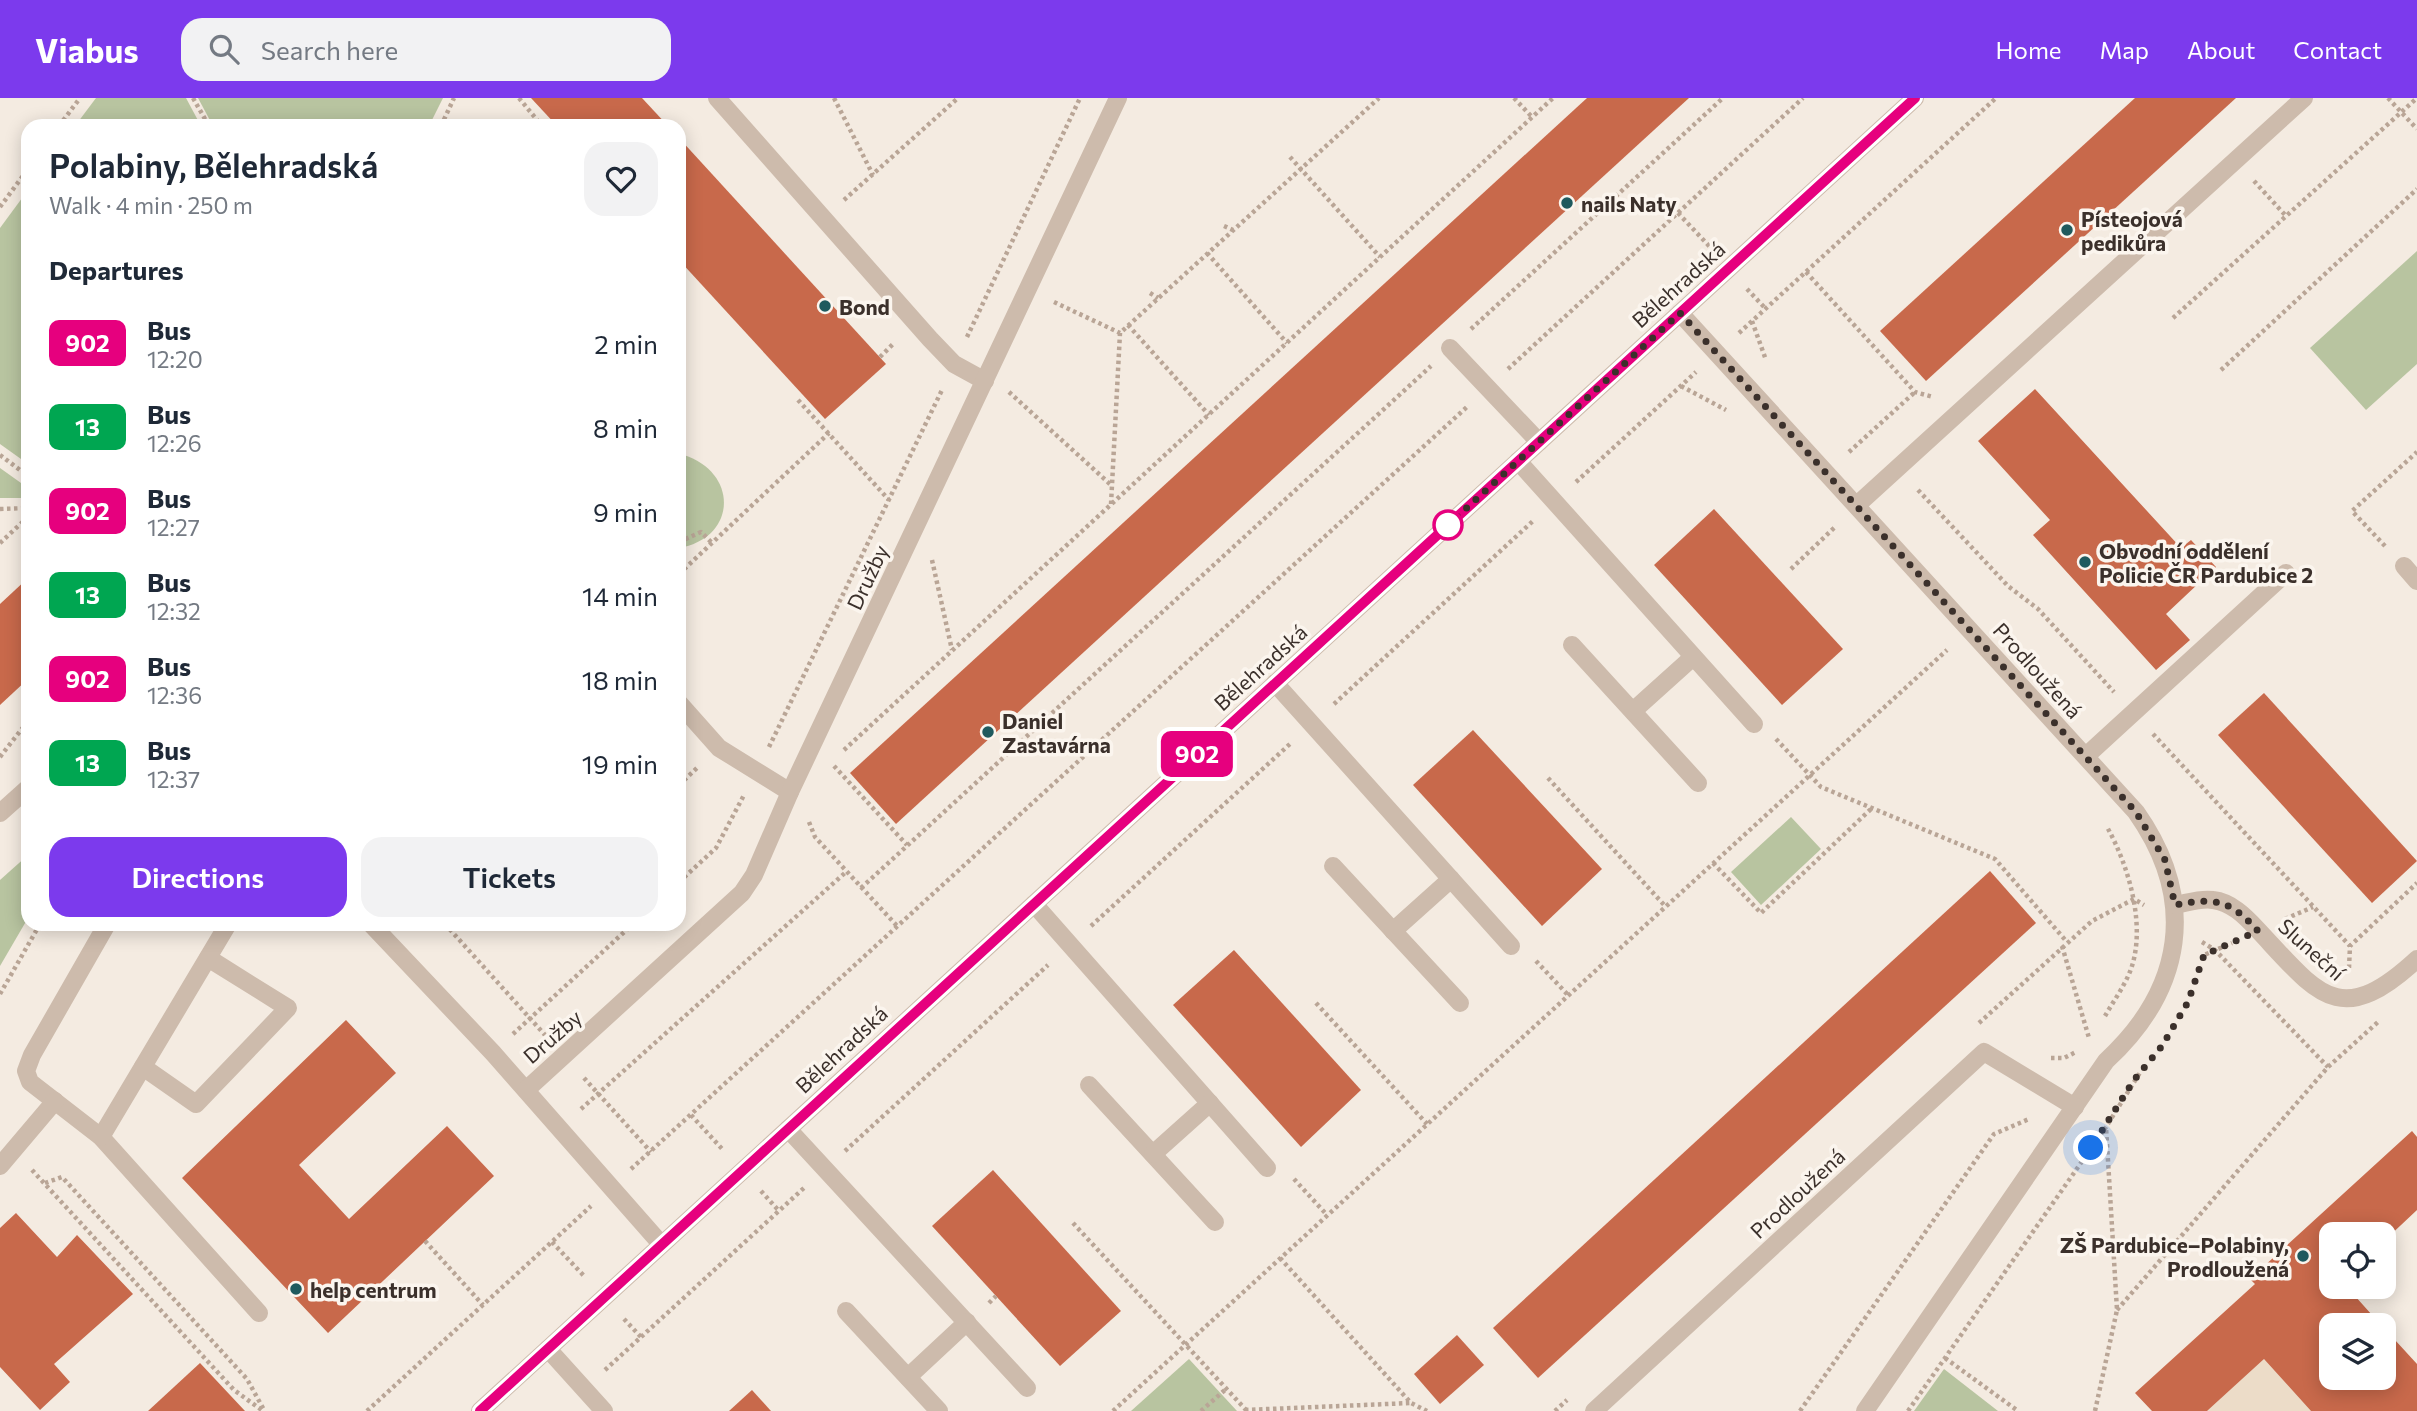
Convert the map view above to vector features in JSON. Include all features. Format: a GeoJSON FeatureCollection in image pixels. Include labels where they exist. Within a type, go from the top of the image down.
{"type":"FeatureCollection","features":[{"type":"Feature","properties":{"kind":"street"},"geometry":{"type":"LineString","coordinates":[[717,98],[954,364],[985,381]]}},
{"type":"Feature","properties":{"kind":"street","name":"Družby"},"geometry":{"type":"LineString","coordinates":[[526,1090],[742,893],[754,875],[790,792],[1118,98]]}},
{"type":"Feature","properties":{"kind":"street","name":"Bělehradská"},"geometry":{"type":"LineString","coordinates":[[480,1411],[1915,98]]}},
{"type":"Feature","properties":{"kind":"street"},"geometry":{"type":"LineString","coordinates":[[1857,505],[2304,98]]}},
{"type":"Feature","properties":{"kind":"street","name":"Prodloužená"},"geometry":{"type":"LineString","coordinates":[[1680,313],[2086,756],[2153,836],[2169,872],[2175,905],[2169,965],[2158,992],[2137,1029],[2106,1061],[1865,1411]]}},
{"type":"Feature","properties":{"kind":"street"},"geometry":{"type":"LineString","coordinates":[[1450,348],[1539,442]]}},
{"type":"Feature","properties":{"kind":"street"},"geometry":{"type":"LineString","coordinates":[[1518,461],[1754,724]]}},
{"type":"Feature","properties":{"kind":"street"},"geometry":{"type":"LineString","coordinates":[[2403,566],[2417,581]]}},
{"type":"Feature","properties":{"kind":"street"},"geometry":{"type":"LineString","coordinates":[[2086,756],[2286,572]]}},
{"type":"Feature","properties":{"kind":"street"},"geometry":{"type":"LineString","coordinates":[[1572,645],[1698,783]]}},
{"type":"Feature","properties":{"kind":"street"},"geometry":{"type":"LineString","coordinates":[[1633,711],[1693,657]]}},
{"type":"Feature","properties":{"kind":"street"},"geometry":{"type":"LineString","coordinates":[[1275,683],[1511,946]]}},
{"type":"Feature","properties":{"kind":"street"},"geometry":{"type":"LineString","coordinates":[[686,711],[719,748],[790,792]]}},
{"type":"Feature","properties":{"kind":"street"},"geometry":{"type":"LineString","coordinates":[[0,814],[21,794]]}},
{"type":"Feature","properties":{"kind":"street"},"geometry":{"type":"LineString","coordinates":[[1333,866],[1460,1003]]}},
{"type":"Feature","properties":{"kind":"street"},"geometry":{"type":"LineString","coordinates":[[1394,931],[1451,879]]}},
{"type":"Feature","properties":{"kind":"street","name":"Sluneční"},"geometry":{"type":"LineString","coordinates":[[2175,905],[2215,900],[2243,914],[2314,987],[2335,999],[2347,1000],[2370,995],[2384,988],[2417,959]]}},
{"type":"Feature","properties":{"kind":"street"},"geometry":{"type":"LineString","coordinates":[[1034,904],[1267,1168]]}},
{"type":"Feature","properties":{"kind":"street"},"geometry":{"type":"LineString","coordinates":[[103,931],[27,1064],[30,1082],[101,1137],[259,1313]]}},
{"type":"Feature","properties":{"kind":"street"},"geometry":{"type":"LineString","coordinates":[[101,1137],[224,931]]}},
{"type":"Feature","properties":{"kind":"street","name":"Družby"},"geometry":{"type":"LineString","coordinates":[[378,931],[526,1090],[662,1244]]}},
{"type":"Feature","properties":{"kind":"street"},"geometry":{"type":"LineString","coordinates":[[142,1067],[197,1104],[288,1008],[208,958]]}},
{"type":"Feature","properties":{"kind":"street","name":"Prodloužená"},"geometry":{"type":"LineString","coordinates":[[1594,1411],[1984,1052],[2075,1107]]}},
{"type":"Feature","properties":{"kind":"street"},"geometry":{"type":"LineString","coordinates":[[1089,1085],[1215,1222]]}},
{"type":"Feature","properties":{"kind":"street"},"geometry":{"type":"LineString","coordinates":[[0,1166],[55,1101]]}},
{"type":"Feature","properties":{"kind":"street"},"geometry":{"type":"LineString","coordinates":[[1153,1154],[1210,1103]]}},
{"type":"Feature","properties":{"kind":"street"},"geometry":{"type":"LineString","coordinates":[[788,1129],[1027,1388]]}},
{"type":"Feature","properties":{"kind":"street"},"geometry":{"type":"LineString","coordinates":[[846,1311],[939,1411]]}},
{"type":"Feature","properties":{"kind":"street"},"geometry":{"type":"LineString","coordinates":[[908,1377],[967,1322]]}},
{"type":"Feature","properties":{"kind":"street"},"geometry":{"type":"LineString","coordinates":[[548,1349],[604,1411]]}},
{"type":"Feature","properties":{"kind":"path"},"geometry":{"type":"LineString","coordinates":[[64,119],[80,98]]}},
{"type":"Feature","properties":{"kind":"path"},"geometry":{"type":"LineString","coordinates":[[194,98],[205,119]]}},
{"type":"Feature","properties":{"kind":"path"},"geometry":{"type":"LineString","coordinates":[[444,119],[454,98]]}},
{"type":"Feature","properties":{"kind":"path"},"geometry":{"type":"LineString","coordinates":[[520,98],[536,119]]}},
{"type":"Feature","properties":{"kind":"path"},"geometry":{"type":"LineString","coordinates":[[834,98],[873,175]]}},
{"type":"Feature","properties":{"kind":"path"},"geometry":{"type":"LineString","coordinates":[[823,218],[958,98]]}},
{"type":"Feature","properties":{"kind":"path"},"geometry":{"type":"LineString","coordinates":[[686,876],[716,848],[757,772],[1080,98]]}},
{"type":"Feature","properties":{"kind":"path"},"geometry":{"type":"LineString","coordinates":[[1514,98],[1532,117]]}},
{"type":"Feature","properties":{"kind":"path"},"geometry":{"type":"LineString","coordinates":[[840,753],[1553,98]]}},
{"type":"Feature","properties":{"kind":"path"},"geometry":{"type":"LineString","coordinates":[[861,888],[1723,98]]}},
{"type":"Feature","properties":{"kind":"path"},"geometry":{"type":"LineString","coordinates":[[367,1411],[1802,98]]}},
{"type":"Feature","properties":{"kind":"path"},"geometry":{"type":"LineString","coordinates":[[584,1389],[1996,98]]}},
{"type":"Feature","properties":{"kind":"path"},"geometry":{"type":"LineString","coordinates":[[2388,98],[2417,129]]}},
{"type":"Feature","properties":{"kind":"path"},"geometry":{"type":"LineString","coordinates":[[2173,318],[2417,98]]}},
{"type":"Feature","properties":{"kind":"path"},"geometry":{"type":"LineString","coordinates":[[1111,505],[1120,333],[1376,99]]}},
{"type":"Feature","properties":{"kind":"path"},"geometry":{"type":"LineString","coordinates":[[1290,157],[1380,257]]}},
{"type":"Feature","properties":{"kind":"path"},"geometry":{"type":"LineString","coordinates":[[2235,161],[2286,216]]}},
{"type":"Feature","properties":{"kind":"path"},"geometry":{"type":"LineString","coordinates":[[0,207],[21,178]]}},
{"type":"Feature","properties":{"kind":"path"},"geometry":{"type":"LineString","coordinates":[[2221,370],[2417,189]]}},
{"type":"Feature","properties":{"kind":"path"},"geometry":{"type":"LineString","coordinates":[[1224,226],[1233,230]]}},
{"type":"Feature","properties":{"kind":"path"},"geometry":{"type":"LineString","coordinates":[[1207,253],[1287,343]]}},
{"type":"Feature","properties":{"kind":"path"},"geometry":{"type":"LineString","coordinates":[[1806,272],[1915,392],[1966,406]]}},
{"type":"Feature","properties":{"kind":"path"},"geometry":{"type":"LineString","coordinates":[[1028,290],[1120,333]]}},
{"type":"Feature","properties":{"kind":"path"},"geometry":{"type":"LineString","coordinates":[[1150,293],[1158,298]]}},
{"type":"Feature","properties":{"kind":"path"},"geometry":{"type":"LineString","coordinates":[[1752,321],[1766,361],[1775,371]]}},
{"type":"Feature","properties":{"kind":"path"},"geometry":{"type":"LineString","coordinates":[[1128,325],[1209,415]]}},
{"type":"Feature","properties":{"kind":"path"},"geometry":{"type":"LineString","coordinates":[[985,381],[1005,388],[1112,486]]}},
{"type":"Feature","properties":{"kind":"path"},"geometry":{"type":"LineString","coordinates":[[1681,386],[1728,411]]}},
{"type":"Feature","properties":{"kind":"path"},"geometry":{"type":"LineString","coordinates":[[1849,452],[1915,392]]}},
{"type":"Feature","properties":{"kind":"path"},"geometry":{"type":"LineString","coordinates":[[798,400],[889,500]]}},
{"type":"Feature","properties":{"kind":"path"},"geometry":{"type":"LineString","coordinates":[[814,417],[819,413]]}},
{"type":"Feature","properties":{"kind":"path"},"geometry":{"type":"LineString","coordinates":[[686,567],[829,433]]}},
{"type":"Feature","properties":{"kind":"path"},"geometry":{"type":"LineString","coordinates":[[1840,442],[1861,460],[1889,460],[1898,468],[2008,586],[2038,609],[2350,946],[2417,883]]}},
{"type":"Feature","properties":{"kind":"path"},"geometry":{"type":"LineString","coordinates":[[2403,566],[2352,511],[2417,452]]}},
{"type":"Feature","properties":{"kind":"path"},"geometry":{"type":"LineString","coordinates":[[0,455],[21,472]]}},
{"type":"Feature","properties":{"kind":"path"},"geometry":{"type":"LineString","coordinates":[[0,509],[21,508]]}},
{"type":"Feature","properties":{"kind":"path"},"geometry":{"type":"LineString","coordinates":[[0,543],[21,524]]}},
{"type":"Feature","properties":{"kind":"path"},"geometry":{"type":"LineString","coordinates":[[1791,569],[1835,527]]}},
{"type":"Feature","properties":{"kind":"path"},"geometry":{"type":"LineString","coordinates":[[686,539],[701,532],[712,543]]}},
{"type":"Feature","properties":{"kind":"path"},"geometry":{"type":"LineString","coordinates":[[930,555],[952,650]]}},
{"type":"Feature","properties":{"kind":"path"},"geometry":{"type":"LineString","coordinates":[[1113,1411],[1948,649]]}},
{"type":"Feature","properties":{"kind":"path"},"geometry":{"type":"LineString","coordinates":[[1754,724],[1759,720],[1821,787],[1995,859],[2064,943],[2091,1041],[2130,971],[2136,935],[2134,899],[2123,860],[2101,819]]}},
{"type":"Feature","properties":{"kind":"path"},"geometry":{"type":"LineString","coordinates":[[0,757],[21,730]]}},
{"type":"Feature","properties":{"kind":"path"},"geometry":{"type":"LineString","coordinates":[[825,773],[830,762],[907,845]]}},
{"type":"Feature","properties":{"kind":"path"},"geometry":{"type":"LineString","coordinates":[[1548,778],[1666,907]]}},
{"type":"Feature","properties":{"kind":"path"},"geometry":{"type":"LineString","coordinates":[[790,792],[810,806],[809,823],[814,837],[898,927]]}},
{"type":"Feature","properties":{"kind":"path"},"geometry":{"type":"LineString","coordinates":[[1713,863],[1761,913],[1872,808]]}},
{"type":"Feature","properties":{"kind":"path"},"geometry":{"type":"LineString","coordinates":[[598,1094],[846,872]]}},
{"type":"Feature","properties":{"kind":"path"},"geometry":{"type":"LineString","coordinates":[[2200,967],[2204,955],[2313,907]]}},
{"type":"Feature","properties":{"kind":"path"},"geometry":{"type":"LineString","coordinates":[[0,994],[36,931]]}},
{"type":"Feature","properties":{"kind":"path"},"geometry":{"type":"LineString","coordinates":[[530,1018],[625,931]]}},
{"type":"Feature","properties":{"kind":"path"},"geometry":{"type":"LineString","coordinates":[[1511,946],[1518,941],[1568,995]]}},
{"type":"Feature","properties":{"kind":"path"},"geometry":{"type":"LineString","coordinates":[[2215,950],[2328,1067]]}},
{"type":"Feature","properties":{"kind":"path"},"geometry":{"type":"LineString","coordinates":[[1316,1003],[1427,1124]]}},
{"type":"Feature","properties":{"kind":"path"},"geometry":{"type":"LineString","coordinates":[[2117,1310],[2328,1067],[2388,1013]]}},
{"type":"Feature","properties":{"kind":"path"},"geometry":{"type":"LineString","coordinates":[[1800,1411],[1994,1134],[2027,1121],[2064,1058]]}},
{"type":"Feature","properties":{"kind":"path"},"geometry":{"type":"LineString","coordinates":[[1908,1411],[2148,1063]]}},
{"type":"Feature","properties":{"kind":"path"},"geometry":{"type":"LineString","coordinates":[[2095,1411],[2117,1310],[2106,1127]]}},
{"type":"Feature","properties":{"kind":"path"},"geometry":{"type":"LineString","coordinates":[[1267,1168],[1279,1162],[1327,1215]]}},
{"type":"Feature","properties":{"kind":"path"},"geometry":{"type":"LineString","coordinates":[[35,1173],[234,1390],[264,1411]]}},
{"type":"Feature","properties":{"kind":"path"},"geometry":{"type":"LineString","coordinates":[[45,1184],[62,1177],[247,1379],[264,1411]]}},
{"type":"Feature","properties":{"kind":"path"},"geometry":{"type":"LineString","coordinates":[[1073,1223],[1246,1410],[1411,1403]]}},
{"type":"Feature","properties":{"kind":"path"},"geometry":{"type":"LineString","coordinates":[[425,1241],[484,1305]]}},
{"type":"Feature","properties":{"kind":"path"},"geometry":{"type":"LineString","coordinates":[[1280,1258],[1411,1403],[1427,1411]]}},
{"type":"Feature","properties":{"kind":"path"},"geometry":{"type":"LineString","coordinates":[[1945,1359],[2018,1411]]}},
{"type":"Feature","properties":{"kind":"path"},"geometry":{"type":"LineString","coordinates":[[1201,1411],[1226,1389]]}},
{"type":"Feature","properties":{"kind":"green space"},"geometry":{"type":"Polygon","coordinates":[[[96,98],[186,98],[197,119],[80,119],[96,98]]]}},
{"type":"Feature","properties":{"kind":"green space"},"geometry":{"type":"Polygon","coordinates":[[[198,98],[443,98],[432,119],[209,119],[198,98]]]}},
{"type":"Feature","properties":{"kind":"green space"},"geometry":{"type":"Polygon","coordinates":[[[21,200],[21,459],[0,444],[0,228],[21,200]]]}},
{"type":"Feature","properties":{"kind":"green space"},"geometry":{"type":"Polygon","coordinates":[[[2417,251],[2417,364],[2366,410],[2310,348],[2417,251]]]}},
{"type":"Feature","properties":{"kind":"green space"},"geometry":{"type":"Polygon","coordinates":[[[686,456],[702,464],[715,476],[722,490],[724,504],[721,519],[712,532],[698,542],[686,546],[686,456]]]}},
{"type":"Feature","properties":{"kind":"green space"},"geometry":{"type":"Polygon","coordinates":[[[0,468],[21,483],[21,498],[0,498],[0,468]]]}},
{"type":"Feature","properties":{"kind":"green space"},"geometry":{"type":"Polygon","coordinates":[[[1791,817],[1821,849],[1761,905],[1731,872],[1791,817]]]}},
{"type":"Feature","properties":{"kind":"green space"},"geometry":{"type":"Polygon","coordinates":[[[21,861],[21,930],[0,966],[0,880],[21,861]]]}},
{"type":"Feature","properties":{"kind":"green space"},"geometry":{"type":"Polygon","coordinates":[[[1189,1359],[1237,1411],[1131,1411],[1189,1359]]]}},
{"type":"Feature","properties":{"kind":"green space"},"geometry":{"type":"Polygon","coordinates":[[[1944,1369],[1998,1411],[1914,1411],[1944,1369]]]}},
{"type":"Feature","properties":{"kind":"shaded area"},"geometry":{"type":"Polygon","coordinates":[[[2264,1359],[2311,1411],[2207,1411],[2264,1359]]]}},
{"type":"Feature","properties":{"kind":"building"},"geometry":{"type":"Polygon","coordinates":[[[531,98],[642,98],[662,119],[550,119],[531,98]]]}},
{"type":"Feature","properties":{"kind":"building"},"geometry":{"type":"Polygon","coordinates":[[[1587,98],[1689,98],[896,824],[850,773],[1587,98]]]}},
{"type":"Feature","properties":{"kind":"building"},"geometry":{"type":"Polygon","coordinates":[[[2135,98],[2236,98],[1926,381],[1880,331],[2135,98]]]}},
{"type":"Feature","properties":{"kind":"building"},"geometry":{"type":"Polygon","coordinates":[[[686,146],[886,364],[825,419],[686,268],[686,146]]]}},
{"type":"Feature","properties":{"kind":"building"},"geometry":{"type":"Polygon","coordinates":[[[2035,389],[2181,548],[2191,540],[2216,567],[2166,614],[2190,640],[2156,670],[2033,535],[2050,520],[1978,441],[2035,389]]]}},
{"type":"Feature","properties":{"kind":"building"},"geometry":{"type":"Polygon","coordinates":[[[1714,509],[1843,649],[1782,705],[1654,565],[1714,509]]]}},
{"type":"Feature","properties":{"kind":"building"},"geometry":{"type":"Polygon","coordinates":[[[21,584],[21,686],[0,705],[0,604],[21,584]]]}},
{"type":"Feature","properties":{"kind":"building"},"geometry":{"type":"Polygon","coordinates":[[[2264,693],[2417,861],[2372,903],[2218,735],[2264,693]]]}},
{"type":"Feature","properties":{"kind":"building"},"geometry":{"type":"Polygon","coordinates":[[[1473,730],[1602,869],[1542,926],[1413,785],[1473,730]]]}},
{"type":"Feature","properties":{"kind":"building"},"geometry":{"type":"Polygon","coordinates":[[[1990,871],[2036,923],[1538,1378],[1493,1328],[1990,871]]]}},
{"type":"Feature","properties":{"kind":"building"},"geometry":{"type":"Polygon","coordinates":[[[1234,950],[1361,1090],[1301,1147],[1173,1005],[1234,950]]]}},
{"type":"Feature","properties":{"kind":"building"},"geometry":{"type":"Polygon","coordinates":[[[346,1020],[396,1073],[299,1165],[349,1219],[447,1126],[494,1176],[328,1333],[182,1178],[346,1020]]]}},
{"type":"Feature","properties":{"kind":"building","name":"ZŠ Pardubice–Polabiny, Prodloužená"},"geometry":{"type":"Polygon","coordinates":[[[2412,1131],[2417,1137],[2417,1210],[2396,1230],[2396,1222],[2319,1222],[2319,1299],[2358,1299],[2370,1313],[2319,1313],[2319,1390],[2396,1390],[2396,1341],[2417,1364],[2417,1411],[2311,1411],[2264,1359],[2207,1411],[2152,1411],[2135,1393],[2255,1284],[2250,1279],[2412,1131]]]}},
{"type":"Feature","properties":{"kind":"building"},"geometry":{"type":"Polygon","coordinates":[[[993,1170],[1121,1311],[1060,1366],[932,1226],[993,1170]]]}},
{"type":"Feature","properties":{"kind":"building"},"geometry":{"type":"Polygon","coordinates":[[[16,1213],[57,1257],[77,1235],[133,1294],[54,1364],[70,1382],[40,1410],[0,1367],[0,1228],[16,1213]]]}},
{"type":"Feature","properties":{"kind":"building"},"geometry":{"type":"Polygon","coordinates":[[[1457,1335],[1484,1365],[1440,1404],[1414,1374],[1457,1335]]]}},
{"type":"Feature","properties":{"kind":"building"},"geometry":{"type":"Polygon","coordinates":[[[200,1363],[245,1411],[148,1411],[200,1363]]]}},
{"type":"Feature","properties":{"kind":"building"},"geometry":{"type":"Polygon","coordinates":[[[752,1390],[771,1411],[729,1411],[752,1390]]]}},
{"type":"Feature","properties":{"kind":"bus line","name":"902"},"geometry":{"type":"LineString","coordinates":[[480,1411],[1915,98]]}},
{"type":"Feature","properties":{"kind":"place","name":"nails Naty"},"geometry":{"type":"Point","coordinates":[1567,203]}},
{"type":"Feature","properties":{"kind":"place","name":"Písteojová pedikůra"},"geometry":{"type":"Point","coordinates":[2067,230]}},
{"type":"Feature","properties":{"kind":"place","name":"Bond"},"geometry":{"type":"Point","coordinates":[825,306]}},
{"type":"Feature","properties":{"kind":"place","name":"Obvodní oddělení Policie ČR Pardubice 2"},"geometry":{"type":"Point","coordinates":[2085,562]}},
{"type":"Feature","properties":{"kind":"place","name":"Daniel Zastavárna"},"geometry":{"type":"Point","coordinates":[988,732]}},
{"type":"Feature","properties":{"kind":"place","name":"ZŠ Pardubice–Polabiny, Prodloužená"},"geometry":{"type":"Point","coordinates":[2303,1256]}},
{"type":"Feature","properties":{"kind":"place","name":"help centrum"},"geometry":{"type":"Point","coordinates":[296,1289]}},
{"type":"Feature","properties":{"kind":"route"},"geometry":{"type":"LineString","coordinates":[[1448,525],[1680,313],[2136,812],[2153,836],[2165,860],[2175,905],[2215,900],[2243,914],[2258,931],[2204,955],[2188,1002],[2162,1046],[2134,1080],[2091,1148]]}}]}
